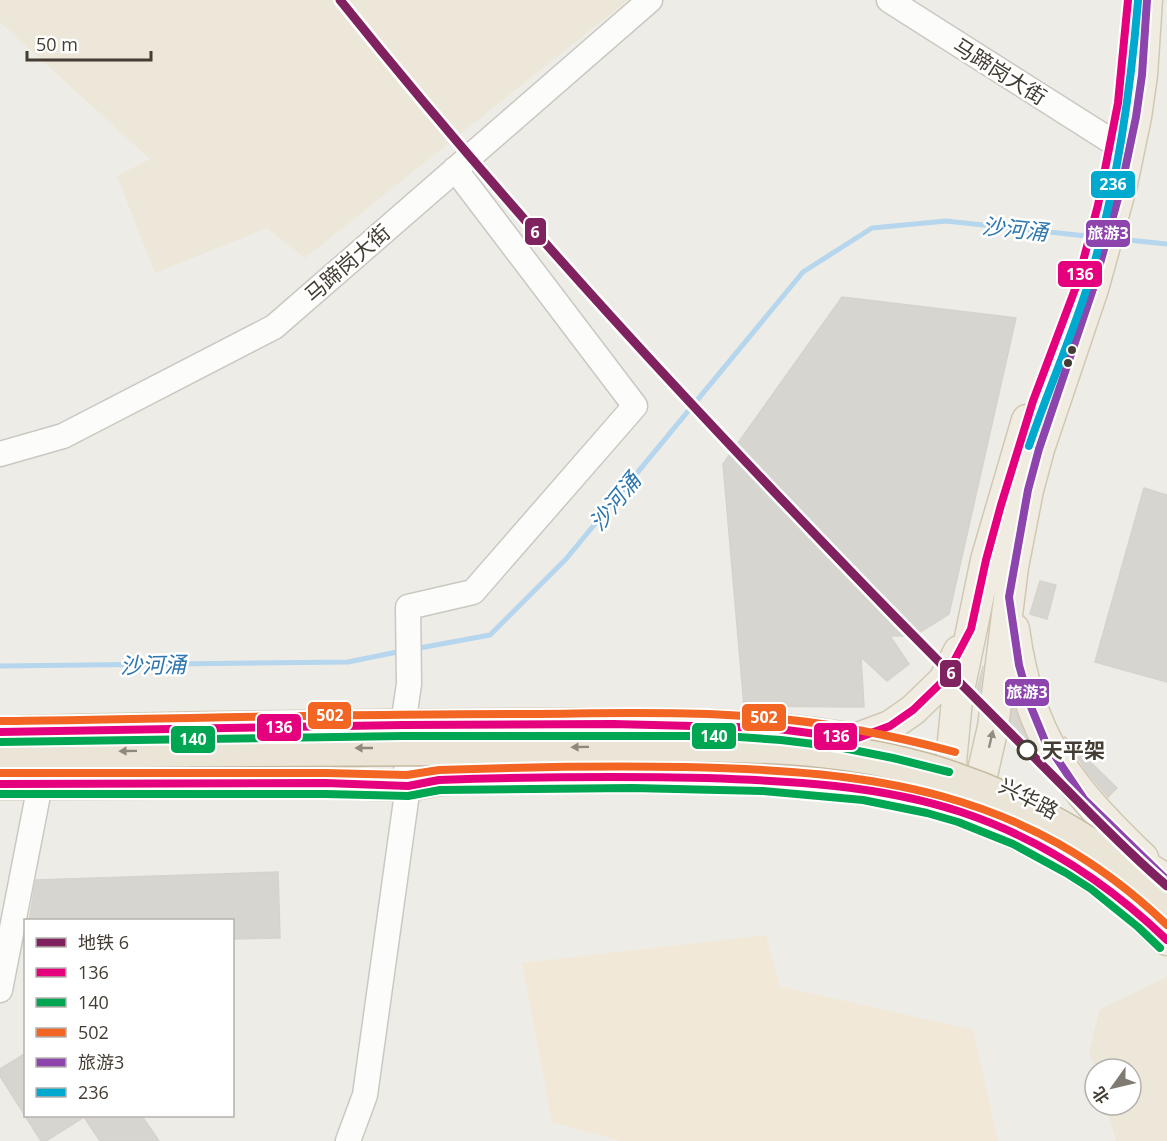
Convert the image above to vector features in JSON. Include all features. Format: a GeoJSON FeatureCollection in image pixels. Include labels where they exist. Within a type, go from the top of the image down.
{"type":"FeatureCollection","features":[{"type":"Feature","properties":{"kind":"highway"},"geometry":{"type":"LineString","coordinates":[[0,752],[664,746],[828,751],[939,775],[998,796],[1045,818],[1087,842],[1127,870],[1166,887]]}},
{"type":"Feature","properties":{"kind":"main road","name":"兴华路"},"geometry":{"type":"LineString","coordinates":[[966,768],[993,727],[1009,597],[1028,490],[1106,209],[1111,141],[1123,58],[1128,0]]}},
{"type":"Feature","properties":{"kind":"main road","name":"兴华路"},"geometry":{"type":"LineString","coordinates":[[1106,209],[1122,184],[1136,117],[1142,75],[1147,0]]}},
{"type":"Feature","properties":{"kind":"main road","name":"兴华路"},"geometry":{"type":"LineString","coordinates":[[1085,286],[1019,443],[986,560],[957,700],[966,768],[961,812],[1048,849],[1107,888],[1167,940]]}},
{"type":"Feature","properties":{"kind":"main road"},"geometry":{"type":"LineString","coordinates":[[1009,597],[1019,665],[1030,707],[1045,741],[1084,799],[1166,887]]}},
{"type":"Feature","properties":{"kind":"main road"},"geometry":{"type":"LineString","coordinates":[[855,739],[890,726],[913,710],[944,680],[972,629]]}},
{"type":"Feature","properties":{"kind":"main road"},"geometry":{"type":"LineString","coordinates":[[0,732],[403,724],[725,725],[771,728],[855,739],[966,768]]}},
{"type":"Feature","properties":{"kind":"main road","name":"兴华路"},"geometry":{"type":"LineString","coordinates":[[966,768],[1016,789],[1072,820],[1166,887]]}},
{"type":"Feature","properties":{"kind":"main road"},"geometry":{"type":"LineString","coordinates":[[0,784],[325,783],[408,786],[439,780],[495,778],[740,778],[863,790],[908,798],[961,812]]}},
{"type":"Feature","properties":{"kind":"street","name":"马蹄岗大街"},"geometry":{"type":"LineString","coordinates":[[0,454],[63,436],[274,327],[650,0]]}},
{"type":"Feature","properties":{"kind":"street","name":"马蹄岗大街"},"geometry":{"type":"LineString","coordinates":[[889,0],[1111,141]]}},
{"type":"Feature","properties":{"kind":"street"},"geometry":{"type":"LineString","coordinates":[[348,1141],[365,1095],[408,786],[403,724],[409,684],[408,607],[472,592],[635,406],[455,169]]}},
{"type":"Feature","properties":{"kind":"street"},"geometry":{"type":"LineString","coordinates":[[0,990],[38,795]]}},
{"type":"Feature","properties":{"kind":"shaded area"},"geometry":{"type":"Polygon","coordinates":[[[0,0],[628,0],[305,258],[267,228],[155,273],[117,176],[150,159],[0,22],[0,0]]]}},
{"type":"Feature","properties":{"kind":"shaded area"},"geometry":{"type":"Polygon","coordinates":[[[766,935],[779,986],[973,1030],[998,1141],[620,1141],[552,1122],[522,963],[766,935]]]}},
{"type":"Feature","properties":{"kind":"shaded area"},"geometry":{"type":"Polygon","coordinates":[[[1167,977],[1167,1141],[1116,1141],[1109,1117],[1143,1117],[1143,1057],[1091,1057],[1089,1051],[1100,1009],[1167,977]]]}},
{"type":"Feature","properties":{"kind":"building"},"geometry":{"type":"Polygon","coordinates":[[[842,297],[1016,318],[949,614],[914,636],[890,636],[909,664],[887,681],[861,657],[864,707],[744,706],[723,464],[842,297]]]}},
{"type":"Feature","properties":{"kind":"building"},"geometry":{"type":"Polygon","coordinates":[[[1144,488],[1167,495],[1167,682],[1095,662],[1144,488]]]}},
{"type":"Feature","properties":{"kind":"building"},"geometry":{"type":"Polygon","coordinates":[[[1040,581],[1056,585],[1047,619],[1030,614],[1040,581]]]}},
{"type":"Feature","properties":{"kind":"building"},"geometry":{"type":"Polygon","coordinates":[[[983,666],[978,707],[974,703],[983,666]]]}},
{"type":"Feature","properties":{"kind":"building"},"geometry":{"type":"Polygon","coordinates":[[[1013,705],[1026,738],[1048,776],[1008,737],[1013,705]]]}},
{"type":"Feature","properties":{"kind":"building"},"geometry":{"type":"Polygon","coordinates":[[[1064,736],[1117,788],[1108,797],[1087,772],[1064,736]]]}},
{"type":"Feature","properties":{"kind":"building"},"geometry":{"type":"Polygon","coordinates":[[[278,872],[280,938],[234,939],[234,919],[29,919],[36,880],[278,872]]]}},
{"type":"Feature","properties":{"kind":"building"},"geometry":{"type":"Polygon","coordinates":[[[24,1054],[24,1114],[0,1076],[0,1069],[24,1054]]]}},
{"type":"Feature","properties":{"kind":"building"},"geometry":{"type":"Polygon","coordinates":[[[26,1117],[84,1117],[46,1141],[41,1141],[26,1117]]]}},
{"type":"Feature","properties":{"kind":"building"},"geometry":{"type":"Polygon","coordinates":[[[84,1117],[143,1117],[159,1141],[100,1141],[84,1117]]]}},
{"type":"Feature","properties":{"kind":"waterway","name":"沙河涌"},"geometry":{"type":"LineString","coordinates":[[414,649],[490,635],[566,559],[803,272],[872,228],[946,221],[1096,237]]}},
{"type":"Feature","properties":{"kind":"waterway","name":"沙河涌"},"geometry":{"type":"LineString","coordinates":[[1118,239],[1167,244]]}},
{"type":"Feature","properties":{"kind":"waterway","name":"沙河涌"},"geometry":{"type":"LineString","coordinates":[[0,666],[348,662],[402,651]]}},
{"type":"Feature","properties":{"kind":"metro line","name":"6"},"geometry":{"type":"LineString","coordinates":[[340,0],[472,160],[540,238],[750,467],[914,637],[1138,861],[1167,886]]}},
{"type":"Feature","properties":{"kind":"transit line","name":"136"},"geometry":{"type":"LineString","coordinates":[[0,732],[613,724],[771,728],[855,739],[890,726],[913,710],[944,680],[971,629],[1001,505],[1033,401],[1077,284],[1098,205],[1118,103],[1128,0]]}},
{"type":"Feature","properties":{"kind":"transit line","name":"旅游3"},"geometry":{"type":"LineString","coordinates":[[1147,0],[1142,75],[1122,184],[1093,289],[1039,449],[1028,490],[1009,597],[1019,665],[1031,707],[1045,741],[1084,799],[1167,880]]}},
{"type":"Feature","properties":{"kind":"transit line","name":"236"},"geometry":{"type":"LineString","coordinates":[[1029,446],[1087,288],[1106,218],[1126,110],[1138,1]]}},
{"type":"Feature","properties":{"kind":"transit line","name":"502"},"geometry":{"type":"LineString","coordinates":[[0,721],[382,715],[700,714],[813,723],[870,732],[955,752]]}},
{"type":"Feature","properties":{"kind":"transit line","name":"140"},"geometry":{"type":"LineString","coordinates":[[0,742],[403,736],[725,736],[838,747],[949,772]]}},
{"type":"Feature","properties":{"kind":"transit line","name":"502"},"geometry":{"type":"LineString","coordinates":[[0,773],[407,775],[439,770],[530,767],[684,767],[819,774],[882,783],[943,796],[1001,816],[1058,843],[1113,879],[1167,925]]}},
{"type":"Feature","properties":{"kind":"transit line","name":"136"},"geometry":{"type":"LineString","coordinates":[[0,784],[325,783],[408,786],[439,780],[639,777],[771,781],[867,790],[961,812],[1018,835],[1071,864],[1096,881],[1167,940]]}},
{"type":"Feature","properties":{"kind":"transit line","name":"140"},"geometry":{"type":"LineString","coordinates":[[0,794],[408,796],[440,790],[632,788],[763,791],[863,800],[958,822],[1013,844],[1091,889],[1160,948]]}},
{"type":"Feature","properties":{"kind":"place","name":"天平架"},"geometry":{"type":"Point","coordinates":[1027,750]}}]}
